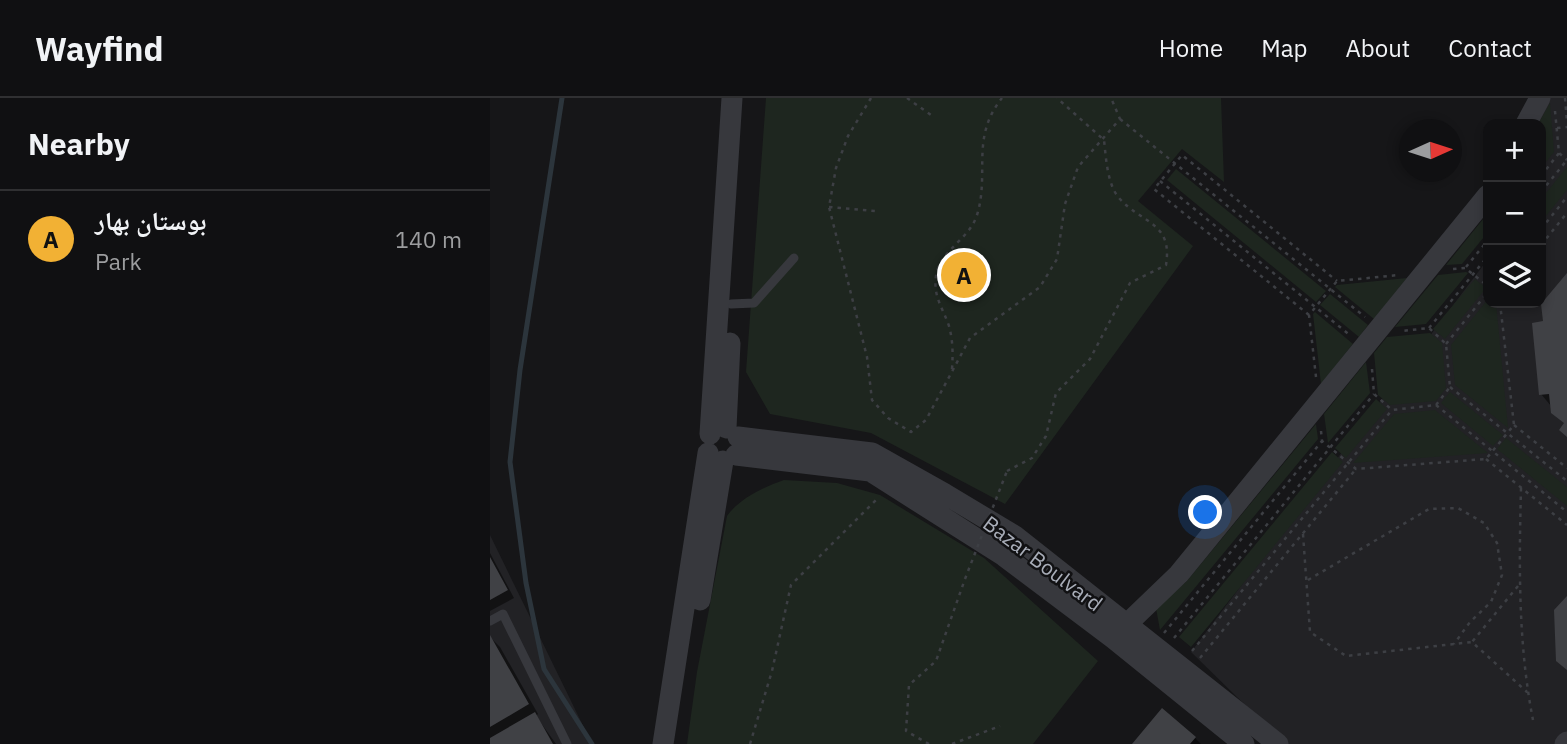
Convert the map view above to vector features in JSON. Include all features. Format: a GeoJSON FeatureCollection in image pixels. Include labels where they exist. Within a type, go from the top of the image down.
{"type":"FeatureCollection","features":[{"type":"Feature","properties":{"kind":"street"},"geometry":{"type":"LineString","coordinates":[[663,744],[723,445],[732,98]]}},
{"type":"Feature","properties":{"kind":"street"},"geometry":{"type":"LineString","coordinates":[[677,744],[723,445],[745,98]]}},
{"type":"Feature","properties":{"kind":"street"},"geometry":{"type":"LineString","coordinates":[[1531,119],[1547,103]]}},
{"type":"Feature","properties":{"kind":"street"},"geometry":{"type":"LineString","coordinates":[[1126,625],[1179,574],[1483,201]]}},
{"type":"Feature","properties":{"kind":"street"},"geometry":{"type":"LineString","coordinates":[[723,445],[870,471],[1004,556],[1113,638],[1244,744]]}},
{"type":"Feature","properties":{"kind":"street","name":"Bazar Boulvard"},"geometry":{"type":"LineString","coordinates":[[723,445],[873,453],[1015,536],[1279,744]]}},
{"type":"Feature","properties":{"kind":"lane"},"geometry":{"type":"LineString","coordinates":[[731,304],[754,303],[794,258]]}},
{"type":"Feature","properties":{"kind":"lane"},"geometry":{"type":"LineString","coordinates":[[490,621],[503,614],[567,744]]}},
{"type":"Feature","properties":{"kind":"path"},"geometry":{"type":"LineString","coordinates":[[871,98],[848,136],[836,168],[829,207],[867,357],[872,400],[888,418],[911,432],[926,420],[970,338],[1040,287],[1057,259],[1065,204],[1078,167],[1120,119]]}},
{"type":"Feature","properties":{"kind":"path"},"geometry":{"type":"LineString","coordinates":[[908,98],[932,115]]}},
{"type":"Feature","properties":{"kind":"path"},"geometry":{"type":"LineString","coordinates":[[951,373],[954,348],[948,324],[935,298],[936,274],[943,258],[966,236],[976,217],[981,195],[983,133],[990,113],[1002,98]]}},
{"type":"Feature","properties":{"kind":"path"},"geometry":{"type":"LineString","coordinates":[[929,744],[906,731],[909,685],[936,661],[1007,471],[1032,458],[1046,436],[1056,393],[1090,359],[1130,282],[1166,265],[1168,250],[1164,234],[1119,198],[1109,172],[1104,140],[1057,98]]}},
{"type":"Feature","properties":{"kind":"path"},"geometry":{"type":"LineString","coordinates":[[1111,98],[1120,119],[1372,323]]}},
{"type":"Feature","properties":{"kind":"path"},"geometry":{"type":"LineString","coordinates":[[1557,128],[1567,125],[1564,98]]}},
{"type":"Feature","properties":{"kind":"path"},"geometry":{"type":"LineString","coordinates":[[1546,170],[1559,153],[1557,128],[1547,103]]}},
{"type":"Feature","properties":{"kind":"path"},"geometry":{"type":"LineString","coordinates":[[1546,186],[1567,160],[1559,153]]}},
{"type":"Feature","properties":{"kind":"path"},"geometry":{"type":"LineString","coordinates":[[1316,377],[1309,315],[1154,189],[1182,155],[1337,281]]}},
{"type":"Feature","properties":{"kind":"path"},"geometry":{"type":"LineString","coordinates":[[1160,181],[1357,341]]}},
{"type":"Feature","properties":{"kind":"path"},"geometry":{"type":"LineString","coordinates":[[1546,223],[1567,197]]}},
{"type":"Feature","properties":{"kind":"path"},"geometry":{"type":"LineString","coordinates":[[829,207],[875,211]]}},
{"type":"Feature","properties":{"kind":"path"},"geometry":{"type":"LineString","coordinates":[[1546,239],[1567,213]]}},
{"type":"Feature","properties":{"kind":"path"},"geometry":{"type":"LineString","coordinates":[[1465,268],[1484,245]]}},
{"type":"Feature","properties":{"kind":"path"},"geometry":{"type":"LineString","coordinates":[[1390,332],[1429,328],[1483,262]]}},
{"type":"Feature","properties":{"kind":"path"},"geometry":{"type":"LineString","coordinates":[[1453,269],[1465,268],[1483,282]]}},
{"type":"Feature","properties":{"kind":"path"},"geometry":{"type":"LineString","coordinates":[[1309,315],[1337,281],[1400,274]]}},
{"type":"Feature","properties":{"kind":"path"},"geometry":{"type":"LineString","coordinates":[[1446,344],[1483,298]]}},
{"type":"Feature","properties":{"kind":"path"},"geometry":{"type":"LineString","coordinates":[[1501,308],[1514,425],[1567,468]]}},
{"type":"Feature","properties":{"kind":"path"},"geometry":{"type":"LineString","coordinates":[[1186,659],[1392,410],[1436,405],[1450,387],[1446,344],[1429,328]]}},
{"type":"Feature","properties":{"kind":"path"},"geometry":{"type":"LineString","coordinates":[[1371,369],[1374,394],[1392,410]]}},
{"type":"Feature","properties":{"kind":"path"},"geometry":{"type":"LineString","coordinates":[[1450,387],[1567,481]]}},
{"type":"Feature","properties":{"kind":"path"},"geometry":{"type":"LineString","coordinates":[[1168,644],[1374,394]]}},
{"type":"Feature","properties":{"kind":"path"},"geometry":{"type":"LineString","coordinates":[[1436,405],[1567,512]]}},
{"type":"Feature","properties":{"kind":"path"},"geometry":{"type":"LineString","coordinates":[[1486,459],[1514,425]]}},
{"type":"Feature","properties":{"kind":"path"},"geometry":{"type":"LineString","coordinates":[[1321,429],[1322,441],[1356,469],[1486,459],[1567,525]]}},
{"type":"Feature","properties":{"kind":"path"},"geometry":{"type":"LineString","coordinates":[[1160,637],[1322,441]]}},
{"type":"Feature","properties":{"kind":"path"},"geometry":{"type":"LineString","coordinates":[[1194,666],[1356,469]]}},
{"type":"Feature","properties":{"kind":"path"},"geometry":{"type":"LineString","coordinates":[[1521,488],[1519,584],[1527,692],[1533,720]]}},
{"type":"Feature","properties":{"kind":"path"},"geometry":{"type":"LineString","coordinates":[[750,744],[772,671],[791,585],[880,495]]}},
{"type":"Feature","properties":{"kind":"path"},"geometry":{"type":"LineString","coordinates":[[1308,580],[1429,509],[1458,508],[1484,523],[1497,543],[1502,575],[1491,602],[1470,622],[1454,644]]}},
{"type":"Feature","properties":{"kind":"path"},"geometry":{"type":"LineString","coordinates":[[1303,534],[1310,632],[1346,656],[1472,642],[1519,584]]}},
{"type":"Feature","properties":{"kind":"path"},"geometry":{"type":"LineString","coordinates":[[1472,642],[1527,692]]}},
{"type":"Feature","properties":{"kind":"path"},"geometry":{"type":"LineString","coordinates":[[951,744],[1000,726]]}},
{"type":"Feature","properties":{"kind":"shaded area"},"geometry":{"type":"Polygon","coordinates":[[[766,98],[1221,98],[1224,182],[1182,149],[1138,201],[1193,246],[1005,504],[871,433],[770,414],[746,372],[766,98]]]}},
{"type":"Feature","properties":{"kind":"shaded area"},"geometry":{"type":"Polygon","coordinates":[[[1535,98],[1567,98],[1567,744],[1285,744],[1191,652],[1483,266],[1483,308],[1546,308],[1546,119],[1533,119],[1535,98]]]}},
{"type":"Feature","properties":{"kind":"shaded area"},"geometry":{"type":"Polygon","coordinates":[[[1550,103],[1554,152],[1546,162],[1546,119],[1541,119],[1550,103]]]}},
{"type":"Feature","properties":{"kind":"shaded area"},"geometry":{"type":"Polygon","coordinates":[[[1567,167],[1567,190],[1546,216],[1546,193],[1567,167]]]}},
{"type":"Feature","properties":{"kind":"shaded area"},"geometry":{"type":"Polygon","coordinates":[[[1176,169],[1326,291],[1316,302],[1167,180],[1176,169]]]}},
{"type":"Feature","properties":{"kind":"shaded area"},"geometry":{"type":"Polygon","coordinates":[[[1483,219],[1483,238],[1462,264],[1446,265],[1483,219]]]}},
{"type":"Feature","properties":{"kind":"shaded area"},"geometry":{"type":"Polygon","coordinates":[[[1468,273],[1426,324],[1395,327],[1438,275],[1468,273]]]}},
{"type":"Feature","properties":{"kind":"shaded area"},"geometry":{"type":"Polygon","coordinates":[[[1407,278],[1374,319],[1335,287],[1337,285],[1407,278]]]}},
{"type":"Feature","properties":{"kind":"shaded area"},"geometry":{"type":"Polygon","coordinates":[[[1475,279],[1483,286],[1483,292],[1445,339],[1433,329],[1475,279]]]}},
{"type":"Feature","properties":{"kind":"shaded area"},"geometry":{"type":"Polygon","coordinates":[[[1330,294],[1368,325],[1359,337],[1320,305],[1330,294]]]}},
{"type":"Feature","properties":{"kind":"shaded area"},"geometry":{"type":"Polygon","coordinates":[[[1483,305],[1483,308],[1496,308],[1508,428],[1455,385],[1451,345],[1483,305]]]}},
{"type":"Feature","properties":{"kind":"shaded area"},"geometry":{"type":"Polygon","coordinates":[[[1315,312],[1353,344],[1321,384],[1313,314],[1315,312]]]}},
{"type":"Feature","properties":{"kind":"shaded area"},"geometry":{"type":"Polygon","coordinates":[[[1430,333],[1442,343],[1446,388],[1436,401],[1390,405],[1378,395],[1374,353],[1387,337],[1430,333]]]}},
{"type":"Feature","properties":{"kind":"shaded area"},"geometry":{"type":"Polygon","coordinates":[[[1366,362],[1370,393],[1328,443],[1324,414],[1366,362]]]}},
{"type":"Feature","properties":{"kind":"shaded area"},"geometry":{"type":"Polygon","coordinates":[[[1450,392],[1503,435],[1493,446],[1441,403],[1450,392]]]}},
{"type":"Feature","properties":{"kind":"shaded area"},"geometry":{"type":"Polygon","coordinates":[[[1376,399],[1387,409],[1346,458],[1335,448],[1376,399]]]}},
{"type":"Feature","properties":{"kind":"shaded area"},"geometry":{"type":"Polygon","coordinates":[[[1435,410],[1488,453],[1353,463],[1394,414],[1435,410]]]}},
{"type":"Feature","properties":{"kind":"shaded area"},"geometry":{"type":"Polygon","coordinates":[[[1316,424],[1318,439],[1160,630],[1156,608],[1187,581],[1316,424]]]}},
{"type":"Feature","properties":{"kind":"shaded area"},"geometry":{"type":"Polygon","coordinates":[[[1506,438],[1567,487],[1567,506],[1497,449],[1506,438]]]}},
{"type":"Feature","properties":{"kind":"shaded area"},"geometry":{"type":"Polygon","coordinates":[[[1332,452],[1343,462],[1191,647],[1179,637],[1332,452]]]}},
{"type":"Feature","properties":{"kind":"shaded area"},"geometry":{"type":"Polygon","coordinates":[[[784,480],[837,483],[880,495],[984,558],[1098,661],[1033,744],[687,744],[697,672],[727,516],[745,499],[784,480]]]}},
{"type":"Feature","properties":{"kind":"shaded area"},"geometry":{"type":"Polygon","coordinates":[[[490,535],[592,744],[490,744],[490,535]]]}},
{"type":"Feature","properties":{"kind":"building"},"geometry":{"type":"Polygon","coordinates":[[[1567,273],[1567,437],[1559,430],[1564,423],[1551,413],[1549,394],[1539,395],[1532,323],[1543,321],[1541,308],[1546,308],[1546,298],[1567,273]]]}},
{"type":"Feature","properties":{"kind":"building"},"geometry":{"type":"Polygon","coordinates":[[[490,557],[508,590],[490,600],[490,557]]]}},
{"type":"Feature","properties":{"kind":"building"},"geometry":{"type":"Polygon","coordinates":[[[1567,596],[1567,670],[1556,661],[1554,610],[1567,596]]]}},
{"type":"Feature","properties":{"kind":"building"},"geometry":{"type":"Polygon","coordinates":[[[490,635],[529,704],[490,727],[490,635]]]}},
{"type":"Feature","properties":{"kind":"building"},"geometry":{"type":"Polygon","coordinates":[[[1162,708],[1196,737],[1190,744],[1132,744],[1162,708]]]}},
{"type":"Feature","properties":{"kind":"building"},"geometry":{"type":"Polygon","coordinates":[[[535,712],[553,744],[490,744],[490,738],[535,712]]]}},
{"type":"Feature","properties":{"kind":"waterway"},"geometry":{"type":"LineString","coordinates":[[562,98],[520,370],[510,462],[526,583],[544,669],[592,744]]}},
{"type":"Feature","properties":{"kind":"place","name":"بوستان بهار"},"geometry":{"type":"Point","coordinates":[964,275]}}]}
